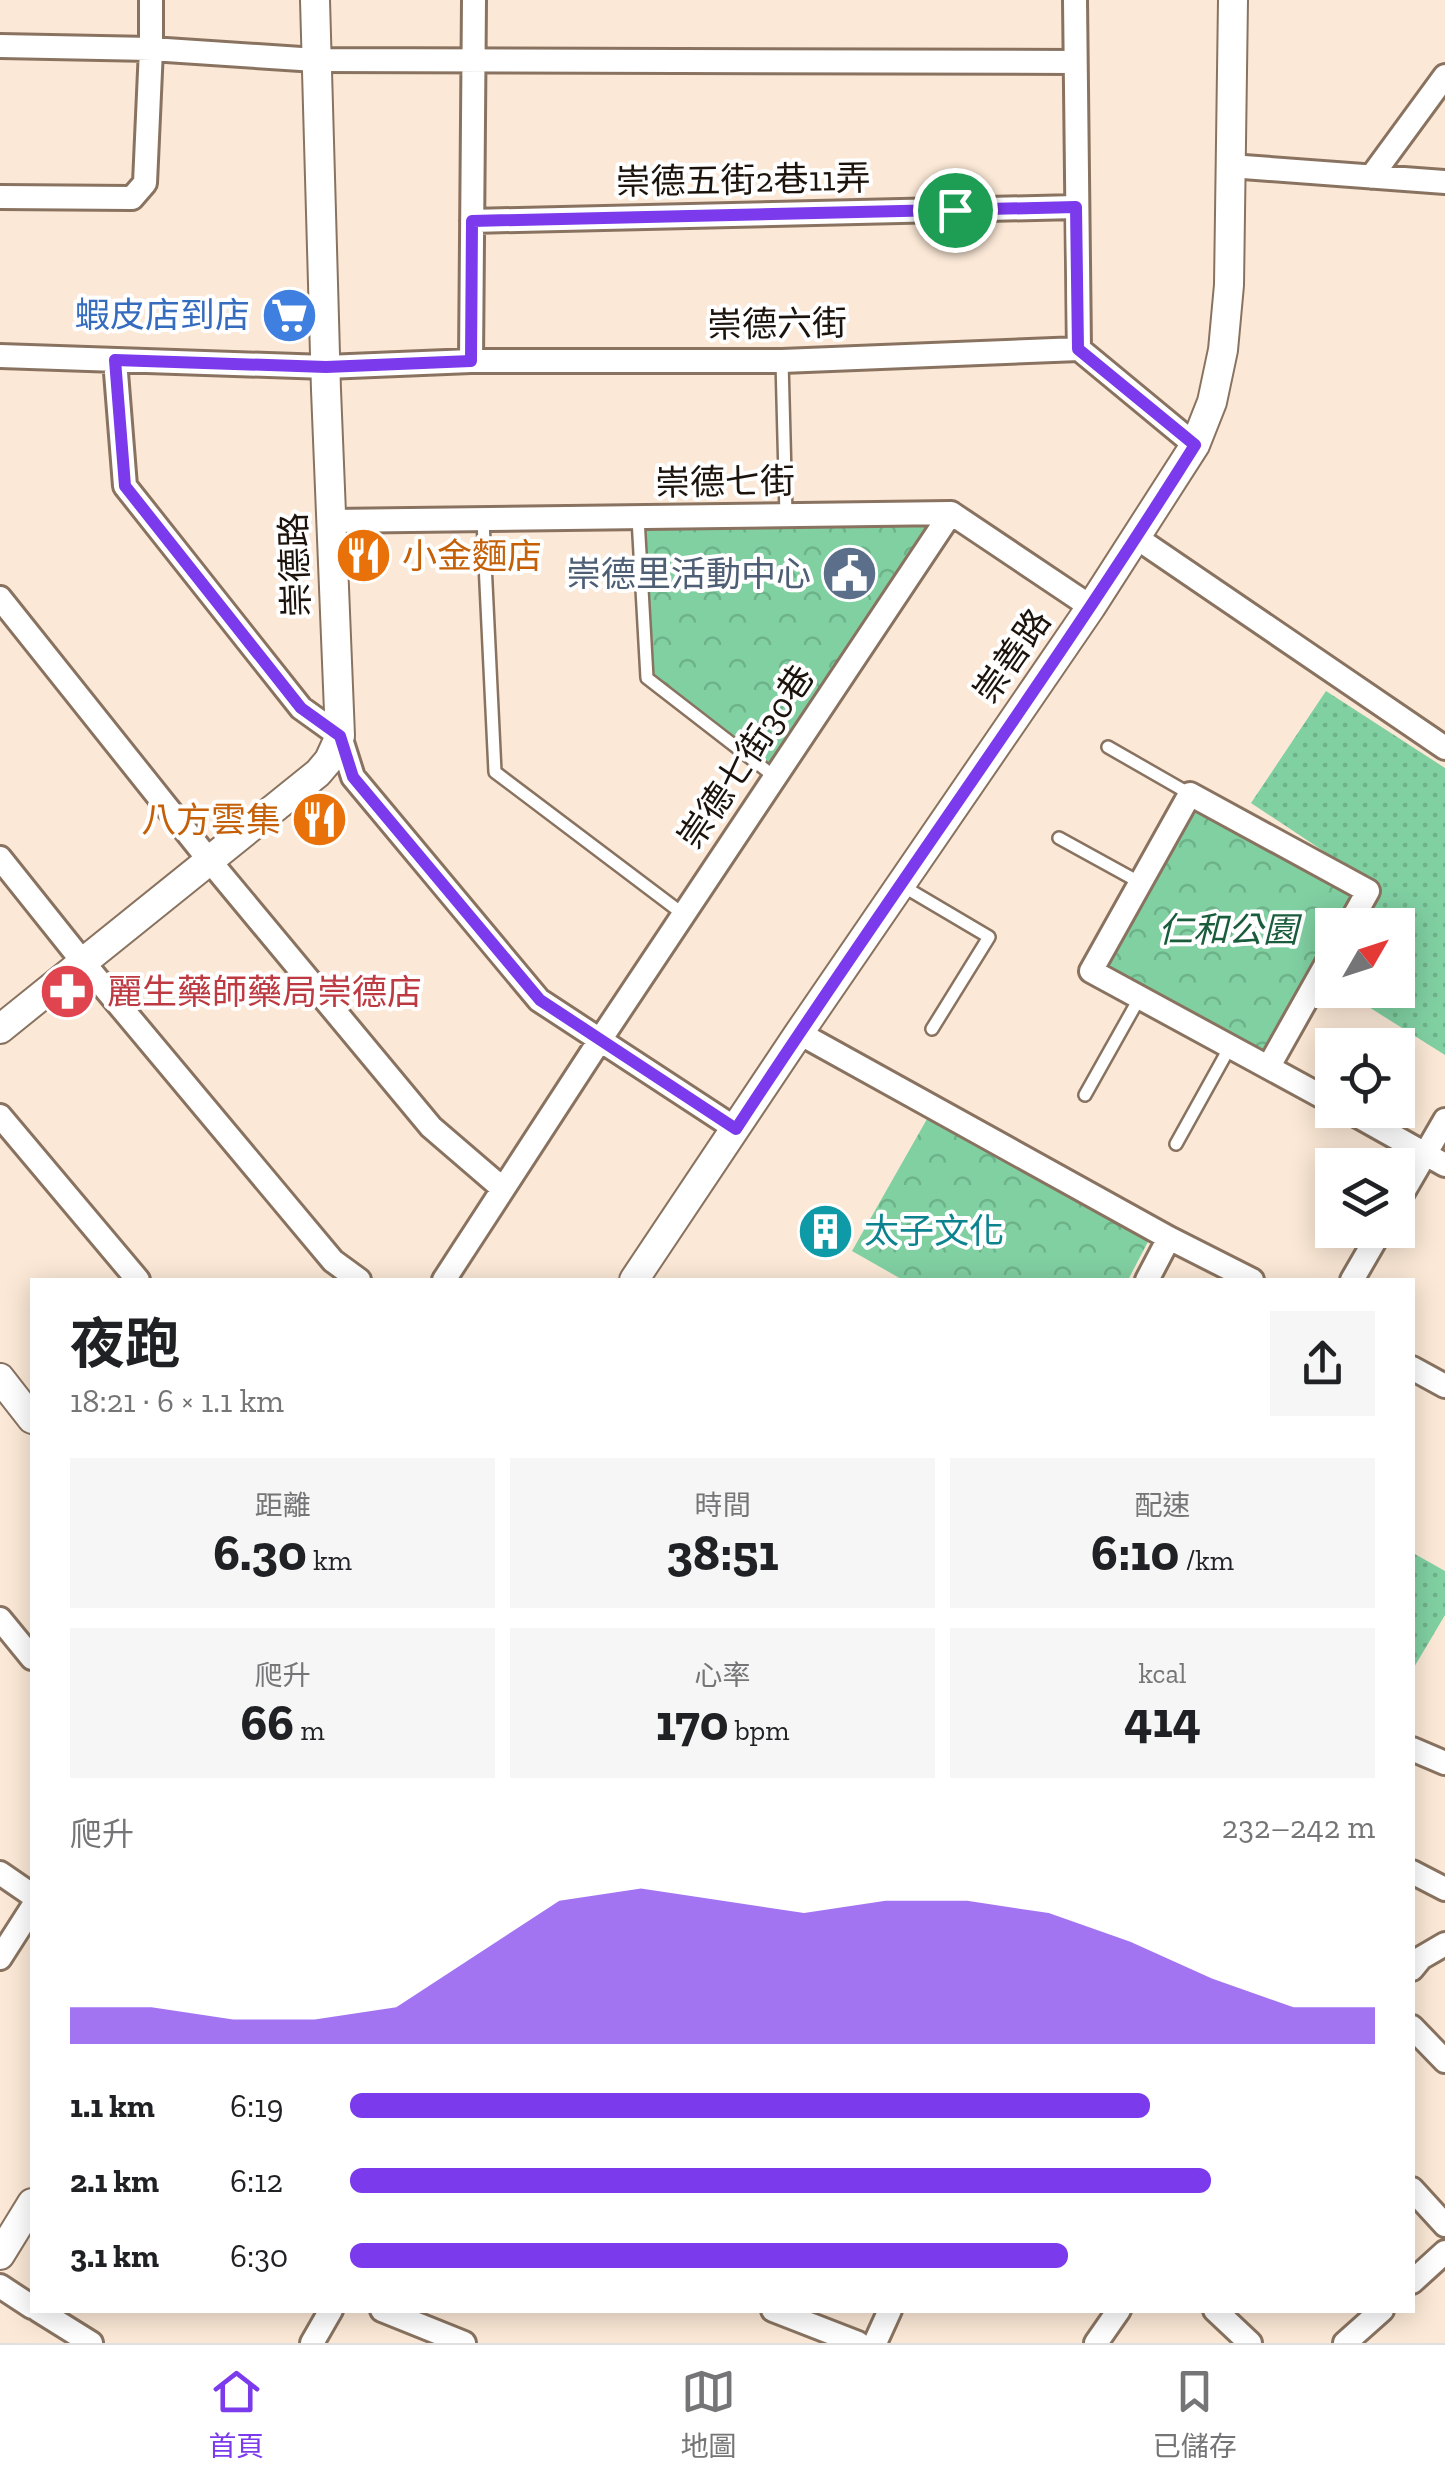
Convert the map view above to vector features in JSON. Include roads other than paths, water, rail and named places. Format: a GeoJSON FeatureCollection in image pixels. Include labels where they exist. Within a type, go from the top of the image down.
{"type":"FeatureCollection","features":[{"type":"Feature","properties":{"kind":"street"},"geometry":{"type":"LineString","coordinates":[[0,198],[132,198],[145,184],[151,0]]}},
{"type":"Feature","properties":{"kind":"street","name":"崇德路"},"geometry":{"type":"LineString","coordinates":[[315,0],[340,736]]}},
{"type":"Feature","properties":{"kind":"street"},"geometry":{"type":"LineString","coordinates":[[471,361],[474,0]]}},
{"type":"Feature","properties":{"kind":"street"},"geometry":{"type":"LineString","coordinates":[[1074,0],[1078,349],[1195,445]]}},
{"type":"Feature","properties":{"kind":"street","name":"崇善路"},"geometry":{"type":"LineString","coordinates":[[635,1278],[1091,607],[1195,445],[1212,402],[1223,350],[1229,285],[1233,0]]}},
{"type":"Feature","properties":{"kind":"street"},"geometry":{"type":"LineString","coordinates":[[0,46],[151,49],[316,60],[1075,62]]}},
{"type":"Feature","properties":{"kind":"street"},"geometry":{"type":"LineString","coordinates":[[1371,177],[1445,76]]}},
{"type":"Feature","properties":{"kind":"street"},"geometry":{"type":"LineString","coordinates":[[1230,166],[1445,182]]}},
{"type":"Feature","properties":{"kind":"street","name":"崇德五街2巷11弄"},"geometry":{"type":"LineString","coordinates":[[472,221],[1076,207]]}},
{"type":"Feature","properties":{"kind":"street","name":"崇德六街"},"geometry":{"type":"LineString","coordinates":[[0,356],[326,367],[471,361],[782,360],[1078,349]]}},
{"type":"Feature","properties":{"kind":"street"},"geometry":{"type":"LineString","coordinates":[[115,360],[125,486],[301,708],[340,736],[353,777],[540,1000],[736,1129]]}},
{"type":"Feature","properties":{"kind":"street"},"geometry":{"type":"LineString","coordinates":[[950,514],[1091,607]]}},
{"type":"Feature","properties":{"kind":"street","name":"崇德七街"},"geometry":{"type":"LineString","coordinates":[[332,521],[950,514]]}},
{"type":"Feature","properties":{"kind":"street","name":"崇德七街30巷"},"geometry":{"type":"LineString","coordinates":[[445,1278],[950,514]]}},
{"type":"Feature","properties":{"kind":"street"},"geometry":{"type":"LineString","coordinates":[[1137,538],[1445,748]]}},
{"type":"Feature","properties":{"kind":"street"},"geometry":{"type":"LineString","coordinates":[[0,598],[209,860],[431,1126],[503,1189]]}},
{"type":"Feature","properties":{"kind":"street"},"geometry":{"type":"LineString","coordinates":[[0,1029],[318,774],[330,760],[340,736]]}},
{"type":"Feature","properties":{"kind":"street"},"geometry":{"type":"LineString","coordinates":[[1315,1092],[1092,971],[1190,794],[1368,891],[1358,908]]}},
{"type":"Feature","properties":{"kind":"street"},"geometry":{"type":"LineString","coordinates":[[0,858],[333,1261],[356,1278]]}},
{"type":"Feature","properties":{"kind":"street"},"geometry":{"type":"LineString","coordinates":[[1269,1066],[1315,984]]}},
{"type":"Feature","properties":{"kind":"street"},"geometry":{"type":"LineString","coordinates":[[799,1033],[1248,1278]]}},
{"type":"Feature","properties":{"kind":"street"},"geometry":{"type":"LineString","coordinates":[[0,1116],[136,1278]]}},
{"type":"Feature","properties":{"kind":"street"},"geometry":{"type":"LineString","coordinates":[[1415,1182],[1435,1159],[1445,1120]]}},
{"type":"Feature","properties":{"kind":"street"},"geometry":{"type":"LineString","coordinates":[[1379,1128],[1435,1159]]}},
{"type":"Feature","properties":{"kind":"street"},"geometry":{"type":"LineString","coordinates":[[1147,1278],[1169,1238]]}},
{"type":"Feature","properties":{"kind":"street"},"geometry":{"type":"LineString","coordinates":[[1353,1278],[1371,1248]]}},
{"type":"Feature","properties":{"kind":"street"},"geometry":{"type":"LineString","coordinates":[[1415,1370],[1445,1386]]}},
{"type":"Feature","properties":{"kind":"street"},"geometry":{"type":"LineString","coordinates":[[0,1378],[30,1416]]}},
{"type":"Feature","properties":{"kind":"street"},"geometry":{"type":"LineString","coordinates":[[0,1619],[30,1656]]}},
{"type":"Feature","properties":{"kind":"street"},"geometry":{"type":"LineString","coordinates":[[1415,1749],[1445,1763]]}},
{"type":"Feature","properties":{"kind":"street"},"geometry":{"type":"LineString","coordinates":[[0,1873],[30,1893]]}},
{"type":"Feature","properties":{"kind":"street"},"geometry":{"type":"LineString","coordinates":[[1415,1874],[1445,1889]]}},
{"type":"Feature","properties":{"kind":"street"},"geometry":{"type":"LineString","coordinates":[[0,1958],[30,1911]]}},
{"type":"Feature","properties":{"kind":"street"},"geometry":{"type":"LineString","coordinates":[[1415,1960],[1445,1944]]}},
{"type":"Feature","properties":{"kind":"street"},"geometry":{"type":"LineString","coordinates":[[1415,2030],[1445,2061]]}},
{"type":"Feature","properties":{"kind":"street"},"geometry":{"type":"LineString","coordinates":[[1415,2192],[1445,2226]]}},
{"type":"Feature","properties":{"kind":"street"},"geometry":{"type":"LineString","coordinates":[[0,2255],[30,2206]]}},
{"type":"Feature","properties":{"kind":"street"},"geometry":{"type":"LineString","coordinates":[[1415,2279],[1445,2252]]}},
{"type":"Feature","properties":{"kind":"street"},"geometry":{"type":"LineString","coordinates":[[0,2286],[30,2305]]}},
{"type":"Feature","properties":{"kind":"street"},"geometry":{"type":"LineString","coordinates":[[43,2313],[91,2343]]}},
{"type":"Feature","properties":{"kind":"street"},"geometry":{"type":"LineString","coordinates":[[312,2343],[329,2313]]}},
{"type":"Feature","properties":{"kind":"street"},"geometry":{"type":"LineString","coordinates":[[781,2313],[858,2343]]}},
{"type":"Feature","properties":{"kind":"street"},"geometry":{"type":"LineString","coordinates":[[875,2343],[889,2313]]}},
{"type":"Feature","properties":{"kind":"street"},"geometry":{"type":"LineString","coordinates":[[1096,2343],[1109,2313]]}},
{"type":"Feature","properties":{"kind":"street"},"geometry":{"type":"LineString","coordinates":[[1217,2313],[1250,2343]]}},
{"type":"Feature","properties":{"kind":"street"},"geometry":{"type":"LineString","coordinates":[[1345,2343],[1373,2313]]}},
{"type":"Feature","properties":{"kind":"street"},"geometry":{"type":"LineString","coordinates":[[417,2316],[455,2342]]}},
{"type":"Feature","properties":{"kind":"lane"},"geometry":{"type":"LineString","coordinates":[[782,360],[786,515]]}},
{"type":"Feature","properties":{"kind":"lane"},"geometry":{"type":"LineString","coordinates":[[638,518],[647,678],[775,777]]}},
{"type":"Feature","properties":{"kind":"lane"},"geometry":{"type":"LineString","coordinates":[[483,521],[495,772],[684,914]]}},
{"type":"Feature","properties":{"kind":"lane"},"geometry":{"type":"LineString","coordinates":[[1108,747],[1190,794]]}},
{"type":"Feature","properties":{"kind":"lane"},"geometry":{"type":"LineString","coordinates":[[1060,838],[1139,882]]}},
{"type":"Feature","properties":{"kind":"lane"},"geometry":{"type":"LineString","coordinates":[[901,885],[990,937],[932,1028]]}},
{"type":"Feature","properties":{"kind":"lane"},"geometry":{"type":"LineString","coordinates":[[1084,1095],[1140,996]]}},
{"type":"Feature","properties":{"kind":"lane"},"geometry":{"type":"LineString","coordinates":[[1176,1144],[1232,1045]]}},
{"type":"Feature","properties":{"kind":"place","name":"蝦皮店到店"},"geometry":{"type":"Point","coordinates":[289,315]}},
{"type":"Feature","properties":{"kind":"place","name":"小金麵店"},"geometry":{"type":"Point","coordinates":[363,556]}},
{"type":"Feature","properties":{"kind":"place","name":"崇德里活動中心"},"geometry":{"type":"Point","coordinates":[850,574]}},
{"type":"Feature","properties":{"kind":"place","name":"八方雲集"},"geometry":{"type":"Point","coordinates":[320,820]}},
{"type":"Feature","properties":{"kind":"place","name":"麗生藥師藥局崇德店"},"geometry":{"type":"Point","coordinates":[68,992]}},
{"type":"Feature","properties":{"kind":"place","name":"太子文化"},"geometry":{"type":"Point","coordinates":[825,1231]}},
{"type":"Feature","properties":{"kind":"park label","name":"仁和公園"},"geometry":{"type":"Point","coordinates":[1228,930]}}]}
